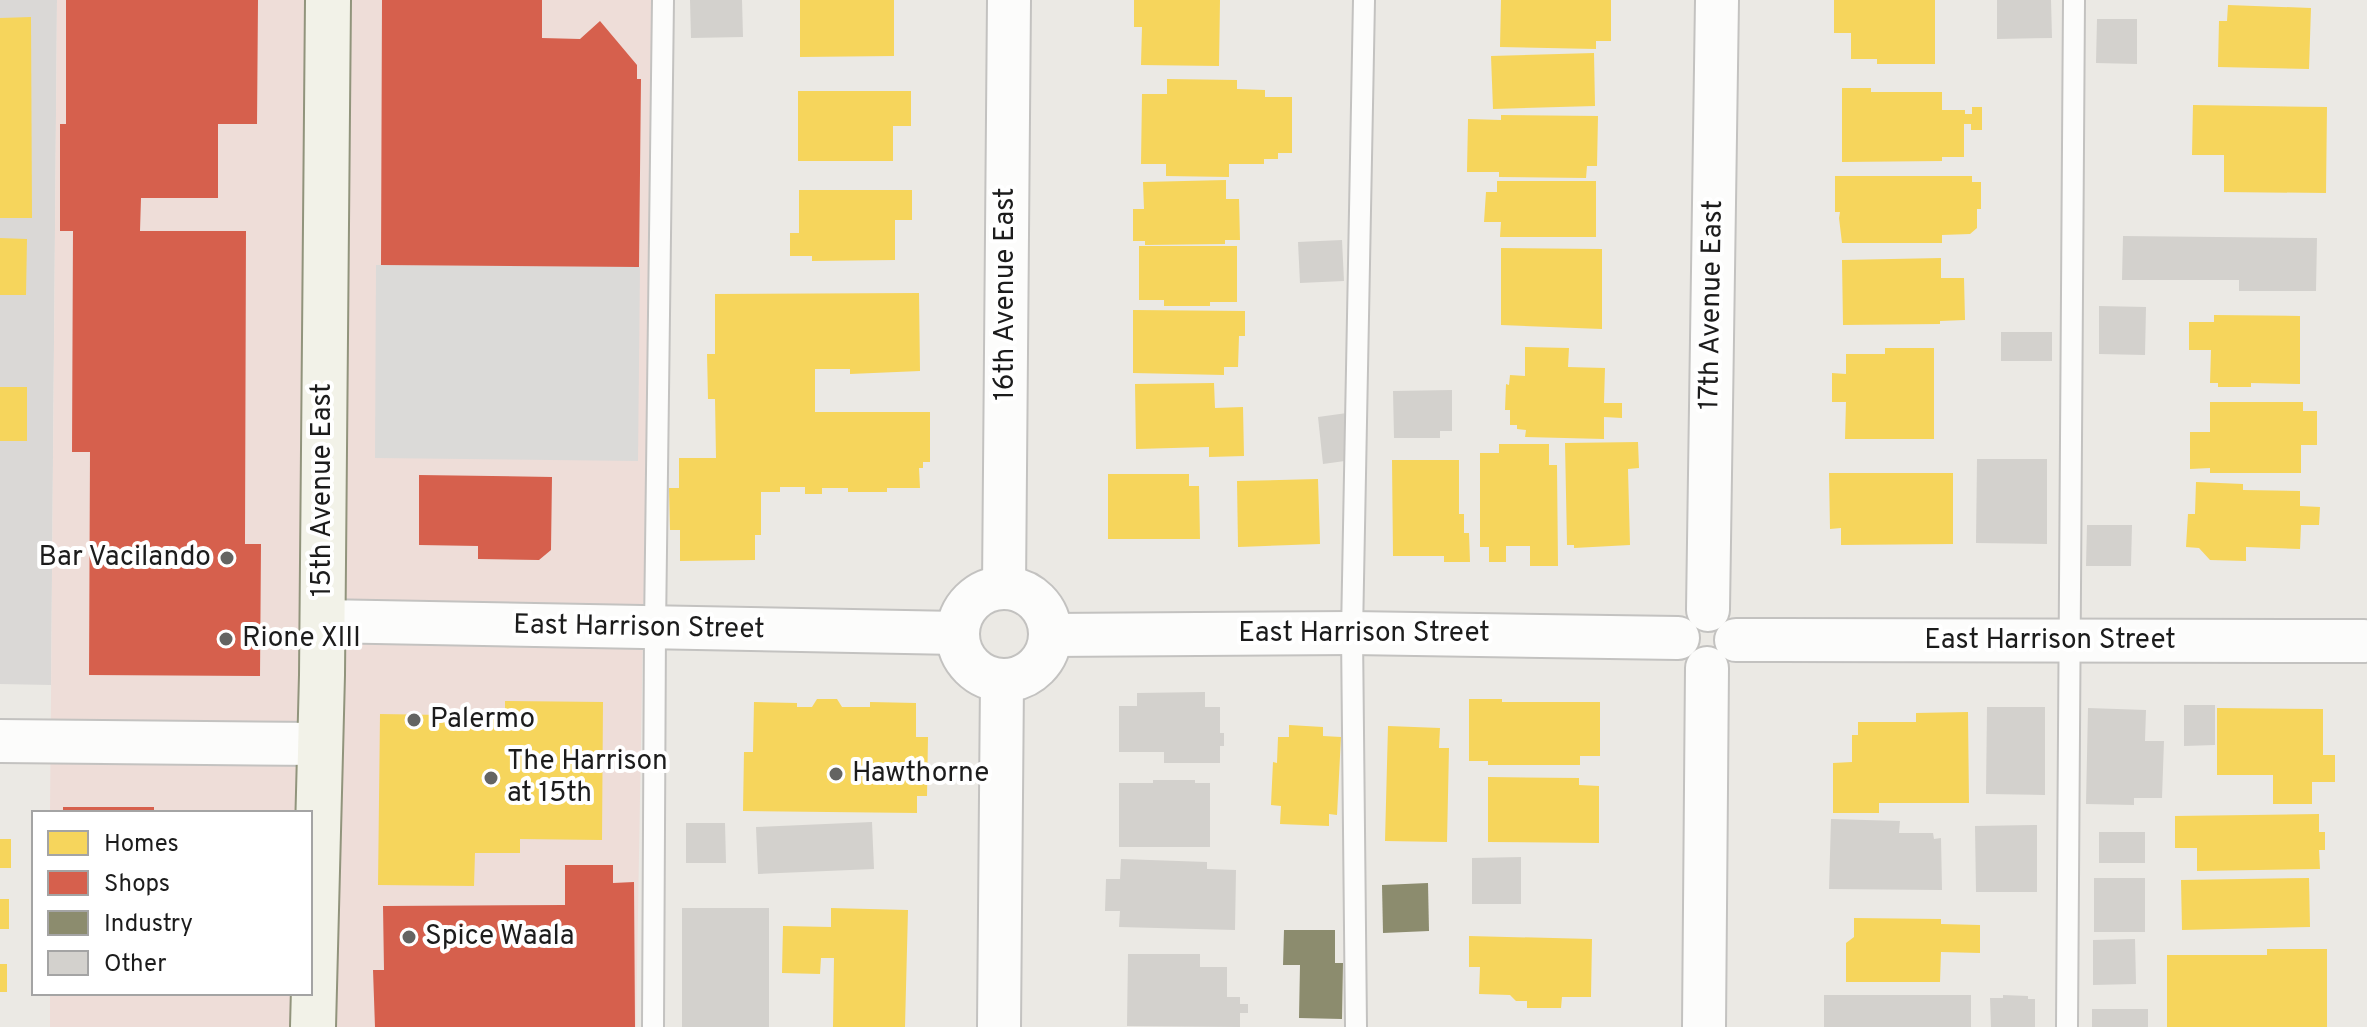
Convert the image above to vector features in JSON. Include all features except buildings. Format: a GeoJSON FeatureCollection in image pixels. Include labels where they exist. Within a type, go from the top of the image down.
{"type":"FeatureCollection","features":[{"type":"Feature","properties":{"kind":"street","name":"15th Avenue East"},"geometry":{"type":"LineString","coordinates":[[313,1027],[322,621],[328,0]]}},
{"type":"Feature","properties":{"kind":"street","name":"16th Avenue East"},"geometry":{"type":"LineString","coordinates":[[1004,588],[1009,0]]}},
{"type":"Feature","properties":{"kind":"street","name":"17th Avenue East"},"geometry":{"type":"LineString","coordinates":[[1693,624],[1717,0]]}},
{"type":"Feature","properties":{"kind":"street"},"geometry":{"type":"LineString","coordinates":[[1004,588],[1024,592],[1037,601],[1045,614],[1050,635],[1044,658],[1034,670],[1002,681],[977,673],[966,662],[957,633],[960,618],[968,604],[980,594],[1004,588]]}},
{"type":"Feature","properties":{"kind":"street","name":"East Harrison Street"},"geometry":{"type":"LineString","coordinates":[[322,621],[957,633]]}},
{"type":"Feature","properties":{"kind":"street","name":"East Harrison Street"},"geometry":{"type":"LineString","coordinates":[[1050,635],[1352,633],[1693,624]]}},
{"type":"Feature","properties":{"kind":"street"},"geometry":{"type":"LineString","coordinates":[[1693,624],[1681,653],[1687,661],[1694,666],[1721,654],[1704,1027]]}},
{"type":"Feature","properties":{"kind":"street","name":"East Harrison Street"},"geometry":{"type":"LineString","coordinates":[[1721,654],[2068,640],[2366,644]]}},
{"type":"Feature","properties":{"kind":"street"},"geometry":{"type":"LineString","coordinates":[[999,1027],[1002,681]]}},
{"type":"Feature","properties":{"kind":"street"},"geometry":{"type":"LineString","coordinates":[[0,741],[320,744]]}},
{"type":"Feature","properties":{"kind":"lane"},"geometry":{"type":"LineString","coordinates":[[653,1027],[663,0]]}},
{"type":"Feature","properties":{"kind":"lane"},"geometry":{"type":"LineString","coordinates":[[1356,1027],[1352,633],[1364,0]]}},
{"type":"Feature","properties":{"kind":"lane"},"geometry":{"type":"LineString","coordinates":[[2067,1027],[2074,0]]}},
{"type":"Feature","properties":{"kind":"shaded area"},"geometry":{"type":"Polygon","coordinates":[[[0,0],[57,0],[51,685],[0,684],[0,0]]]}},
{"type":"Feature","properties":{"kind":"shaded area"},"geometry":{"type":"Polygon","coordinates":[[[57,0],[654,0],[636,1027],[50,1027],[50,995],[312,995],[312,811],[50,811],[57,0]]]}},
{"type":"Feature","properties":{"kind":"shaded area"},"geometry":{"type":"Polygon","coordinates":[[[376,265],[640,267],[638,461],[375,458],[376,265]]]}},
{"type":"Feature","properties":{"kind":"place","name":"Bar Vacilando"},"geometry":{"type":"Point","coordinates":[227,558]}},
{"type":"Feature","properties":{"kind":"place","name":"Rione XIII"},"geometry":{"type":"Point","coordinates":[226,639]}},
{"type":"Feature","properties":{"kind":"place","name":"Palermo"},"geometry":{"type":"Point","coordinates":[414,720]}},
{"type":"Feature","properties":{"kind":"place","name":"Hawthorne"},"geometry":{"type":"Point","coordinates":[836,774]}},
{"type":"Feature","properties":{"kind":"place","name":"The Harrison at 15th"},"geometry":{"type":"Point","coordinates":[491,778]}},
{"type":"Feature","properties":{"kind":"place","name":"Spice Waala"},"geometry":{"type":"Point","coordinates":[409,937]}}]}
